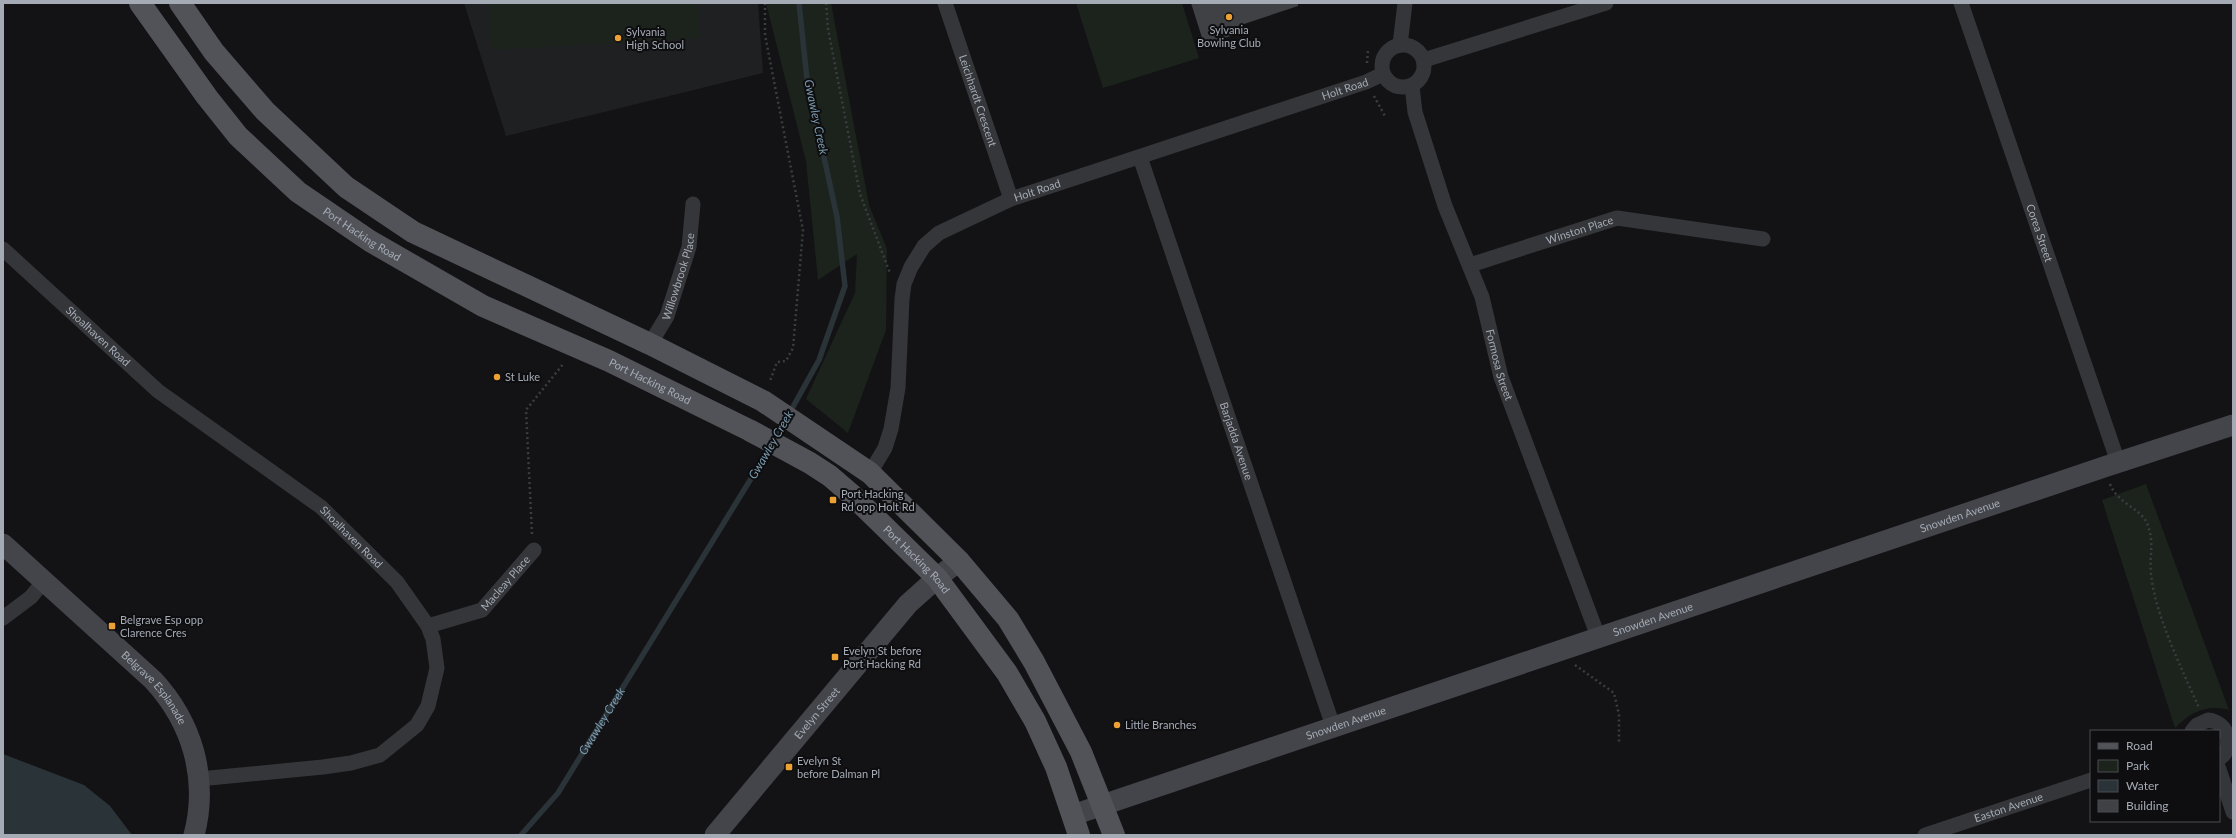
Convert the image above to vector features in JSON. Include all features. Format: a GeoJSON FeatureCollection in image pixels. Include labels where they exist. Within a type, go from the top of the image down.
{"type":"FeatureCollection","features":[{"type":"Feature","properties":{"kind":"main road","name":"Port Hacking Road"},"geometry":{"type":"LineString","coordinates":[[140,3],[203,91],[238,136],[298,192],[370,241],[483,306],[576,347],[748,430],[810,463],[830,476],[852,495],[937,578],[1006,673],[1035,720],[1056,767],[1076,825]]}},
{"type":"Feature","properties":{"kind":"main road"},"geometry":{"type":"LineString","coordinates":[[180,3],[214,52],[265,111],[346,187],[413,232],[650,344],[767,391],[815,434],[870,473],[958,561],[1008,619],[1034,662],[1081,752],[1114,835]]}},
{"type":"Feature","properties":{"kind":"street","name":"Leichhardt Crescent"},"geometry":{"type":"LineString","coordinates":[[945,3],[1011,199]]}},
{"type":"Feature","properties":{"kind":"street"},"geometry":{"type":"LineString","coordinates":[[1400,45],[1405,3]]}},
{"type":"Feature","properties":{"kind":"street"},"geometry":{"type":"LineString","coordinates":[[1424,60],[1606,3]]}},
{"type":"Feature","properties":{"kind":"street","name":"Corea Street"},"geometry":{"type":"LineString","coordinates":[[1961,3],[2111,464]]}},
{"type":"Feature","properties":{"kind":"street"},"geometry":{"type":"LineString","coordinates":[[1400,45],[1406,45],[1417,50],[1424,60],[1424,73],[1421,78],[1412,86],[1403,88],[1395,86],[1388,81],[1383,74],[1382,61],[1394,47],[1400,45]]}},
{"type":"Feature","properties":{"kind":"street","name":"Holt Road"},"geometry":{"type":"LineString","coordinates":[[870,473],[885,448],[891,429],[898,388],[902,299],[910,267],[924,246],[939,233],[1011,199],[1366,82],[1383,74]]}},
{"type":"Feature","properties":{"kind":"street","name":"Formosa Street"},"geometry":{"type":"LineString","coordinates":[[1412,86],[1415,112],[1445,206],[1482,297],[1501,377],[1599,639]]}},
{"type":"Feature","properties":{"kind":"street","name":"Barjadda Avenue"},"geometry":{"type":"LineString","coordinates":[[1140,157],[1333,726]]}},
{"type":"Feature","properties":{"kind":"street","name":"Willowbrook Place"},"geometry":{"type":"LineString","coordinates":[[650,344],[667,316],[689,247],[693,204]]}},
{"type":"Feature","properties":{"kind":"street","name":"Winston Place"},"geometry":{"type":"LineString","coordinates":[[1470,265],[1616,218],[1764,239]]}},
{"type":"Feature","properties":{"kind":"street","name":"Shoalhaven Road"},"geometry":{"type":"LineString","coordinates":[[3,249],[158,391],[321,507],[397,582],[428,626],[437,668],[428,706],[417,725],[380,755],[351,763],[323,767],[199,778]]}},
{"type":"Feature","properties":{"kind":"street","name":"Snowden Avenue"},"geometry":{"type":"LineString","coordinates":[[1076,825],[1103,805],[1333,726],[1599,639],[2111,464],[2233,425]]}},
{"type":"Feature","properties":{"kind":"street","name":"Belgrave Esplanade"},"geometry":{"type":"LineString","coordinates":[[3,544],[153,680],[167,695],[187,729],[192,744],[199,778],[199,811],[194,835]]}},
{"type":"Feature","properties":{"kind":"street","name":"Macleay Place"},"geometry":{"type":"LineString","coordinates":[[428,626],[482,610],[534,550]]}},
{"type":"Feature","properties":{"kind":"street","name":"Evelyn Street"},"geometry":{"type":"LineString","coordinates":[[715,835],[908,604],[958,561]]}},
{"type":"Feature","properties":{"kind":"street"},"geometry":{"type":"LineString","coordinates":[[3,618],[31,597],[44,581]]}},
{"type":"Feature","properties":{"kind":"street"},"geometry":{"type":"LineString","coordinates":[[2197,726],[2208,720],[2219,723],[2231,735],[2229,747],[2220,758]]}},
{"type":"Feature","properties":{"kind":"street"},"geometry":{"type":"LineString","coordinates":[[2220,771],[2233,812]]}},
{"type":"Feature","properties":{"kind":"street","name":"Easton Avenue"},"geometry":{"type":"LineString","coordinates":[[1925,835],[2090,780]]}},
{"type":"Feature","properties":{"kind":"path"},"geometry":{"type":"LineString","coordinates":[[765,3],[765,34],[803,230],[793,348],[786,361],[778,362],[767,391]]}},
{"type":"Feature","properties":{"kind":"path"},"geometry":{"type":"LineString","coordinates":[[826,3],[828,29],[860,194],[880,250],[902,299]]}},
{"type":"Feature","properties":{"kind":"path"},"geometry":{"type":"LineString","coordinates":[[534,550],[526,410],[576,347]]}},
{"type":"Feature","properties":{"kind":"path"},"geometry":{"type":"LineString","coordinates":[[2111,464],[2114,494],[2146,522],[2153,541],[2151,574],[2160,614],[2200,710],[2197,726]]}},
{"type":"Feature","properties":{"kind":"path"},"geometry":{"type":"LineString","coordinates":[[1559,651],[1585,674],[1614,694],[1619,715],[1619,744]]}},
{"type":"Feature","properties":{"kind":"shaded area","name":"Sylvania High School"},"geometry":{"type":"Polygon","coordinates":[[[464,3],[758,3],[763,73],[506,136],[464,3]]]}},
{"type":"Feature","properties":{"kind":"green space"},"geometry":{"type":"Polygon","coordinates":[[[489,3],[698,3],[700,38],[491,50],[489,3]]]}},
{"type":"Feature","properties":{"kind":"green space"},"geometry":{"type":"Polygon","coordinates":[[[766,3],[831,3],[869,205],[887,249],[886,330],[848,433],[806,399],[855,293],[857,254],[818,280],[806,161],[766,3]]]}},
{"type":"Feature","properties":{"kind":"green space"},"geometry":{"type":"Polygon","coordinates":[[[1076,3],[1182,3],[1199,58],[1103,88],[1076,3]]]}},
{"type":"Feature","properties":{"kind":"green space"},"geometry":{"type":"Polygon","coordinates":[[[2146,484],[2229,710],[2213,708],[2199,711],[2181,722],[2175,728],[2102,500],[2146,484]]]}},
{"type":"Feature","properties":{"kind":"water"},"geometry":{"type":"Polygon","coordinates":[[[3,754],[84,785],[110,806],[132,835],[3,835],[3,754]]]}},
{"type":"Feature","properties":{"kind":"building","name":"Sylvania Bowling Club"},"geometry":{"type":"Polygon","coordinates":[[[1191,3],[1298,3],[1298,6],[1235,27],[1237,34],[1204,44],[1191,3]]]}},
{"type":"Feature","properties":{"kind":"waterway","name":"Gwawley Creek"},"geometry":{"type":"LineString","coordinates":[[789,414],[819,360],[845,286],[837,217],[807,79],[799,3]]}},
{"type":"Feature","properties":{"kind":"waterway","name":"Gwawley Creek"},"geometry":{"type":"LineString","coordinates":[[775,438],[784,422]]}},
{"type":"Feature","properties":{"kind":"waterway","name":"Gwawley Creek"},"geometry":{"type":"LineString","coordinates":[[521,835],[558,793],[771,446]]}},
{"type":"Feature","properties":{"kind":"place","name":"Sylvania Bowling Club"},"geometry":{"type":"Point","coordinates":[1229,17]}},
{"type":"Feature","properties":{"kind":"place","name":"Sylvania High School"},"geometry":{"type":"Point","coordinates":[618,38]}},
{"type":"Feature","properties":{"kind":"place","name":"St Luke"},"geometry":{"type":"Point","coordinates":[497,377]}},
{"type":"Feature","properties":{"kind":"place","name":"Port Hacking Rd opp Holt Rd"},"geometry":{"type":"Point","coordinates":[833,500]}},
{"type":"Feature","properties":{"kind":"place","name":"Belgrave Esp opp Clarence Cres"},"geometry":{"type":"Point","coordinates":[112,626]}},
{"type":"Feature","properties":{"kind":"place","name":"Evelyn St before Port Hacking Rd"},"geometry":{"type":"Point","coordinates":[835,657]}},
{"type":"Feature","properties":{"kind":"place","name":"Little Branches"},"geometry":{"type":"Point","coordinates":[1117,725]}},
{"type":"Feature","properties":{"kind":"place","name":"Evelyn St before Dalman Pl"},"geometry":{"type":"Point","coordinates":[789,767]}}]}
